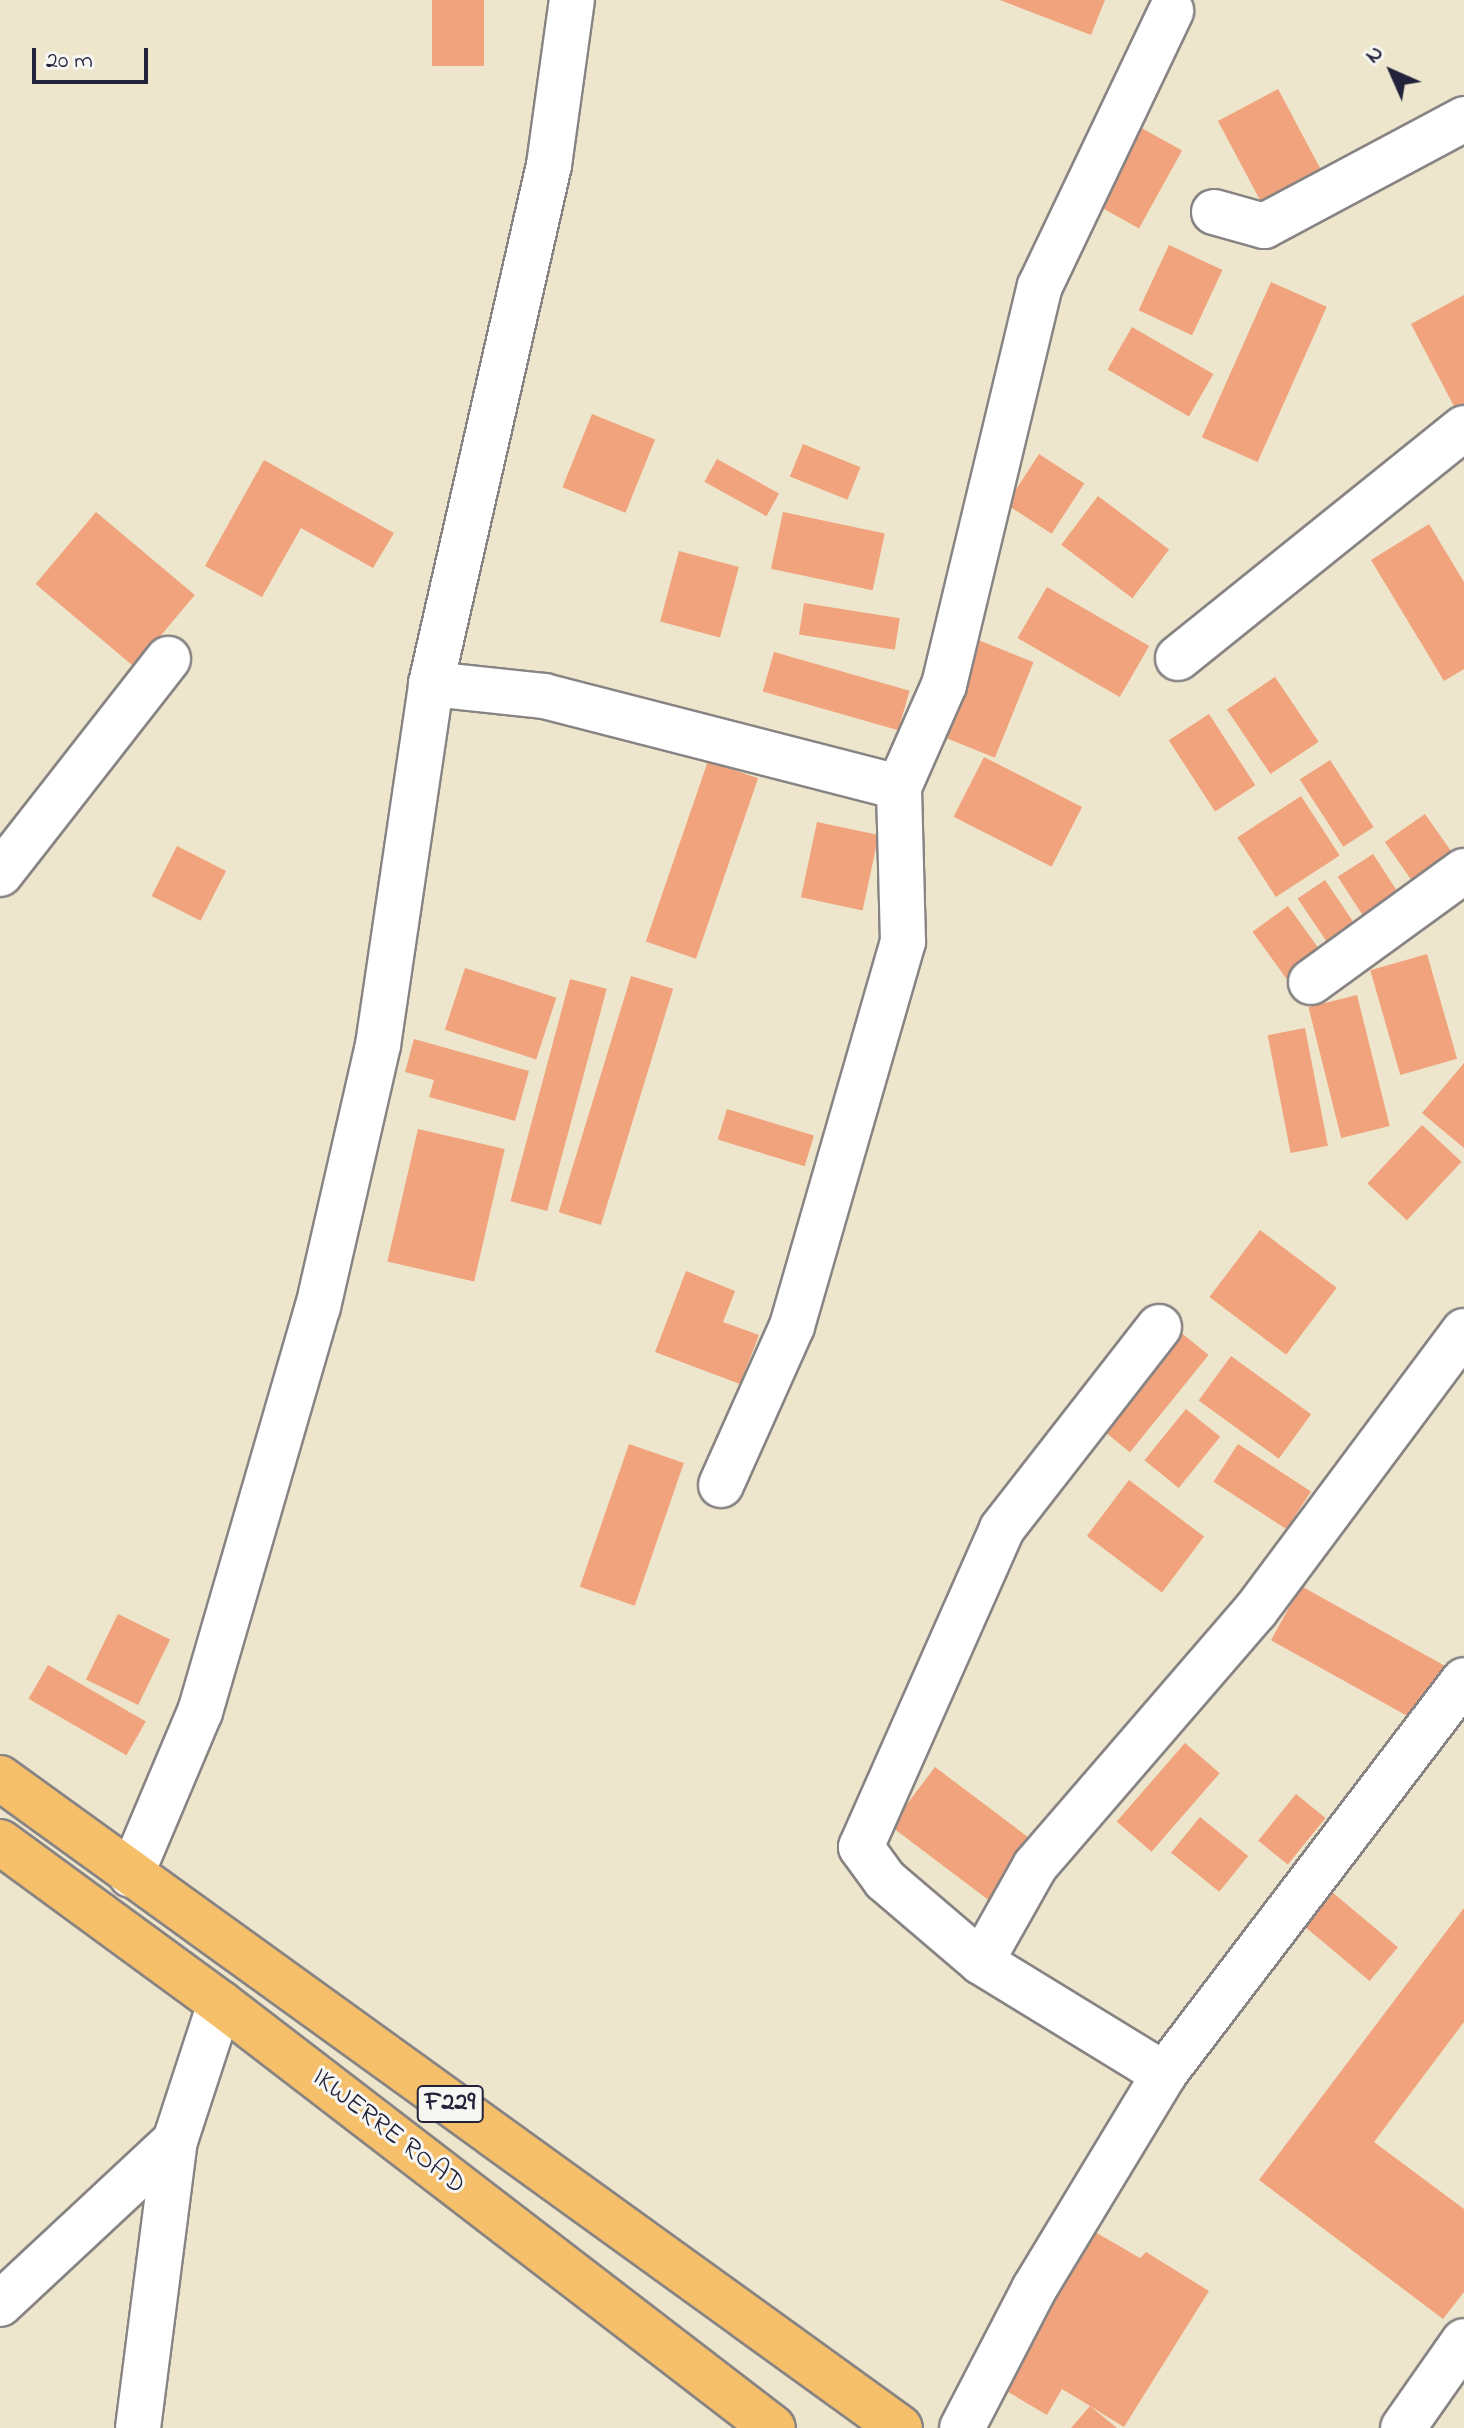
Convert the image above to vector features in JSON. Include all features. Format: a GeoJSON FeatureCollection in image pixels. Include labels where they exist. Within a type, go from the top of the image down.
{"type":"FeatureCollection","features":[{"type":"Feature","properties":{"kind":"main road","name":"F229"},"geometry":{"type":"LineString","coordinates":[[0,1778],[900,2428]]}},
{"type":"Feature","properties":{"kind":"main road","name":"IKWERRE ROAD"},"geometry":{"type":"LineString","coordinates":[[0,1842],[220,2003],[773,2428]]}},
{"type":"Feature","properties":{"kind":"street"},"geometry":{"type":"LineString","coordinates":[[131,1875],[200,1712],[318,1307],[378,1045],[431,684],[549,165],[572,0]]}},
{"type":"Feature","properties":{"kind":"street"},"geometry":{"type":"LineString","coordinates":[[721,1485],[792,1326],[903,942],[899,787],[944,685],[1040,286],[1171,11]]}},
{"type":"Feature","properties":{"kind":"street"},"geometry":{"type":"LineString","coordinates":[[1214,212],[1264,226],[1464,119]]}},
{"type":"Feature","properties":{"kind":"street"},"geometry":{"type":"LineString","coordinates":[[1178,658],[1464,428]]}},
{"type":"Feature","properties":{"kind":"street"},"geometry":{"type":"LineString","coordinates":[[0,874],[168,659]]}},
{"type":"Feature","properties":{"kind":"street"},"geometry":{"type":"LineString","coordinates":[[431,684],[544,696],[899,787]]}},
{"type":"Feature","properties":{"kind":"street"},"geometry":{"type":"LineString","coordinates":[[1311,982],[1464,871]]}},
{"type":"Feature","properties":{"kind":"street"},"geometry":{"type":"LineString","coordinates":[[1159,1327],[1002,1529],[861,1847],[885,1880],[981,1962],[1164,2074]]}},
{"type":"Feature","properties":{"kind":"street"},"geometry":{"type":"LineString","coordinates":[[981,1962],[1035,1866],[1256,1610],[1464,1331]]}},
{"type":"Feature","properties":{"kind":"street"},"geometry":{"type":"LineString","coordinates":[[962,2428],[1034,2289],[1164,2074],[1464,1680]]}},
{"type":"Feature","properties":{"kind":"street"},"geometry":{"type":"LineString","coordinates":[[138,2428],[175,2141],[220,2003]]}},
{"type":"Feature","properties":{"kind":"street"},"geometry":{"type":"LineString","coordinates":[[0,2304],[175,2141]]}},
{"type":"Feature","properties":{"kind":"street"},"geometry":{"type":"LineString","coordinates":[[1403,2428],[1464,2341]]}},
{"type":"Feature","properties":{"kind":"building"},"geometry":{"type":"Polygon","coordinates":[[[432,0],[484,0],[484,66],[432,66],[432,0]]]}},
{"type":"Feature","properties":{"kind":"building"},"geometry":{"type":"Polygon","coordinates":[[[1000,0],[1105,0],[1091,35],[1000,0]]]}},
{"type":"Feature","properties":{"kind":"building"},"geometry":{"type":"Polygon","coordinates":[[[1278,89],[1322,172],[1262,204],[1218,121],[1278,89]]]}},
{"type":"Feature","properties":{"kind":"building"},"geometry":{"type":"Polygon","coordinates":[[[1127,120],[1182,151],[1139,228],[1084,198],[1127,120]]]}},
{"type":"Feature","properties":{"kind":"building"},"geometry":{"type":"Polygon","coordinates":[[[1169,245],[1222,270],[1192,335],[1139,310],[1169,245]]]}},
{"type":"Feature","properties":{"kind":"building"},"geometry":{"type":"Polygon","coordinates":[[[1271,282],[1327,307],[1258,462],[1202,437],[1271,282]]]}},
{"type":"Feature","properties":{"kind":"building"},"geometry":{"type":"Polygon","coordinates":[[[1464,295],[1464,405],[1456,410],[1411,324],[1464,295]]]}},
{"type":"Feature","properties":{"kind":"building"},"geometry":{"type":"Polygon","coordinates":[[[1132,327],[1213,374],[1189,416],[1108,369],[1132,327]]]}},
{"type":"Feature","properties":{"kind":"building"},"geometry":{"type":"Polygon","coordinates":[[[592,414],[655,439],[625,513],[562,487],[592,414]]]}},
{"type":"Feature","properties":{"kind":"building"},"geometry":{"type":"Polygon","coordinates":[[[803,444],[860,467],[847,500],[790,476],[803,444]]]}},
{"type":"Feature","properties":{"kind":"building"},"geometry":{"type":"Polygon","coordinates":[[[1039,454],[1084,483],[1052,534],[1006,504],[1039,454]]]}},
{"type":"Feature","properties":{"kind":"building"},"geometry":{"type":"Polygon","coordinates":[[[717,459],[779,493],[766,516],[704,482],[717,459]]]}},
{"type":"Feature","properties":{"kind":"building"},"geometry":{"type":"Polygon","coordinates":[[[264,460],[394,533],[373,568],[301,528],[262,597],[205,566],[264,460]]]}},
{"type":"Feature","properties":{"kind":"building"},"geometry":{"type":"Polygon","coordinates":[[[1098,496],[1169,550],[1132,598],[1061,545],[1098,496]]]}},
{"type":"Feature","properties":{"kind":"building"},"geometry":{"type":"Polygon","coordinates":[[[96,512],[195,595],[134,667],[36,584],[96,512]]]}},
{"type":"Feature","properties":{"kind":"building"},"geometry":{"type":"Polygon","coordinates":[[[783,512],[885,534],[873,590],[771,569],[783,512]]]}},
{"type":"Feature","properties":{"kind":"building"},"geometry":{"type":"Polygon","coordinates":[[[1429,524],[1464,582],[1464,669],[1444,681],[1371,560],[1429,524]]]}},
{"type":"Feature","properties":{"kind":"building"},"geometry":{"type":"Polygon","coordinates":[[[679,551],[739,567],[720,638],[660,622],[679,551]]]}},
{"type":"Feature","properties":{"kind":"building"},"geometry":{"type":"Polygon","coordinates":[[[1047,587],[1149,646],[1120,697],[1018,638],[1047,587]]]}},
{"type":"Feature","properties":{"kind":"building"},"geometry":{"type":"Polygon","coordinates":[[[804,603],[900,618],[895,650],[799,635],[804,603]]]}},
{"type":"Feature","properties":{"kind":"building"},"geometry":{"type":"Polygon","coordinates":[[[976,639],[1033,662],[995,758],[937,734],[976,639]]]}},
{"type":"Feature","properties":{"kind":"building"},"geometry":{"type":"Polygon","coordinates":[[[774,652],[910,691],[898,730],[763,691],[774,652]]]}},
{"type":"Feature","properties":{"kind":"building"},"geometry":{"type":"Polygon","coordinates":[[[1275,677],[1319,742],[1271,774],[1227,709],[1275,677]]]}},
{"type":"Feature","properties":{"kind":"building"},"geometry":{"type":"Polygon","coordinates":[[[1209,714],[1255,785],[1215,811],[1169,740],[1209,714]]]}},
{"type":"Feature","properties":{"kind":"building"},"geometry":{"type":"Polygon","coordinates":[[[984,757],[1082,807],[1052,867],[954,817],[984,757]]]}},
{"type":"Feature","properties":{"kind":"building"},"geometry":{"type":"Polygon","coordinates":[[[1330,760],[1374,827],[1343,847],[1300,780],[1330,760]]]}},
{"type":"Feature","properties":{"kind":"building"},"geometry":{"type":"Polygon","coordinates":[[[708,761],[758,778],[696,959],[646,942],[708,761]]]}},
{"type":"Feature","properties":{"kind":"building"},"geometry":{"type":"Polygon","coordinates":[[[1301,796],[1340,856],[1276,897],[1237,837],[1301,796]]]}},
{"type":"Feature","properties":{"kind":"building"},"geometry":{"type":"Polygon","coordinates":[[[1425,814],[1457,859],[1416,887],[1385,842],[1425,814]]]}},
{"type":"Feature","properties":{"kind":"building"},"geometry":{"type":"Polygon","coordinates":[[[817,822],[879,835],[863,910],[801,897],[817,822]]]}},
{"type":"Feature","properties":{"kind":"building"},"geometry":{"type":"Polygon","coordinates":[[[177,846],[226,871],[201,921],[152,896],[177,846]]]}},
{"type":"Feature","properties":{"kind":"building"},"geometry":{"type":"Polygon","coordinates":[[[1373,854],[1403,900],[1368,923],[1338,877],[1373,854]]]}},
{"type":"Feature","properties":{"kind":"building"},"geometry":{"type":"Polygon","coordinates":[[[1325,880],[1359,930],[1331,948],[1298,898],[1325,880]]]}},
{"type":"Feature","properties":{"kind":"building"},"geometry":{"type":"Polygon","coordinates":[[[1288,906],[1322,953],[1286,979],[1252,932],[1288,906]]]}},
{"type":"Feature","properties":{"kind":"building"},"geometry":{"type":"Polygon","coordinates":[[[1427,954],[1457,1059],[1400,1075],[1370,970],[1427,954]]]}},
{"type":"Feature","properties":{"kind":"building"},"geometry":{"type":"Polygon","coordinates":[[[465,968],[556,998],[536,1059],[445,1030],[465,968]]]}},
{"type":"Feature","properties":{"kind":"building"},"geometry":{"type":"Polygon","coordinates":[[[631,976],[673,989],[601,1225],[559,1212],[631,976]]]}},
{"type":"Feature","properties":{"kind":"building"},"geometry":{"type":"Polygon","coordinates":[[[570,979],[607,989],[547,1211],[510,1201],[570,979]]]}},
{"type":"Feature","properties":{"kind":"building"},"geometry":{"type":"Polygon","coordinates":[[[1357,995],[1390,1126],[1341,1138],[1308,1007],[1357,995]]]}},
{"type":"Feature","properties":{"kind":"building"},"geometry":{"type":"Polygon","coordinates":[[[1305,1028],[1328,1146],[1291,1153],[1268,1035],[1305,1028]]]}},
{"type":"Feature","properties":{"kind":"building"},"geometry":{"type":"Polygon","coordinates":[[[414,1039],[529,1071],[515,1121],[429,1097],[434,1080],[405,1072],[414,1039]]]}},
{"type":"Feature","properties":{"kind":"building"},"geometry":{"type":"Polygon","coordinates":[[[1464,1063],[1464,1148],[1422,1113],[1464,1063]]]}},
{"type":"Feature","properties":{"kind":"building"},"geometry":{"type":"Polygon","coordinates":[[[727,1109],[814,1136],[805,1166],[718,1140],[727,1109]]]}},
{"type":"Feature","properties":{"kind":"building"},"geometry":{"type":"Polygon","coordinates":[[[1422,1125],[1461,1162],[1407,1220],[1367,1184],[1422,1125]]]}},
{"type":"Feature","properties":{"kind":"building"},"geometry":{"type":"Polygon","coordinates":[[[418,1129],[505,1149],[474,1282],[387,1262],[418,1129]]]}},
{"type":"Feature","properties":{"kind":"building"},"geometry":{"type":"Polygon","coordinates":[[[1260,1230],[1337,1288],[1286,1355],[1209,1297],[1260,1230]]]}},
{"type":"Feature","properties":{"kind":"building"},"geometry":{"type":"Polygon","coordinates":[[[686,1271],[735,1291],[723,1322],[759,1335],[740,1384],[655,1352],[686,1271]]]}},
{"type":"Feature","properties":{"kind":"building"},"geometry":{"type":"Polygon","coordinates":[[[1169,1323],[1209,1355],[1130,1452],[1090,1420],[1169,1323]]]}},
{"type":"Feature","properties":{"kind":"building"},"geometry":{"type":"Polygon","coordinates":[[[1231,1356],[1311,1414],[1279,1459],[1199,1400],[1231,1356]]]}},
{"type":"Feature","properties":{"kind":"building"},"geometry":{"type":"Polygon","coordinates":[[[1186,1409],[1220,1437],[1179,1488],[1144,1460],[1186,1409]]]}},
{"type":"Feature","properties":{"kind":"building"},"geometry":{"type":"Polygon","coordinates":[[[629,1444],[684,1463],[635,1606],[580,1587],[629,1444]]]}},
{"type":"Feature","properties":{"kind":"building"},"geometry":{"type":"Polygon","coordinates":[[[1238,1444],[1311,1491],[1286,1529],[1213,1482],[1238,1444]]]}},
{"type":"Feature","properties":{"kind":"building"},"geometry":{"type":"Polygon","coordinates":[[[1129,1480],[1204,1537],[1162,1592],[1087,1536],[1129,1480]]]}},
{"type":"Feature","properties":{"kind":"building"},"geometry":{"type":"Polygon","coordinates":[[[1301,1586],[1451,1669],[1421,1723],[1271,1640],[1301,1586]]]}},
{"type":"Feature","properties":{"kind":"building"},"geometry":{"type":"Polygon","coordinates":[[[118,1614],[170,1639],[138,1705],[86,1680],[118,1614]]]}},
{"type":"Feature","properties":{"kind":"building"},"geometry":{"type":"Polygon","coordinates":[[[48,1665],[146,1722],[126,1755],[28,1699],[48,1665]]]}},
{"type":"Feature","properties":{"kind":"building"},"geometry":{"type":"Polygon","coordinates":[[[1185,1743],[1220,1773],[1151,1852],[1117,1821],[1185,1743]]]}},
{"type":"Feature","properties":{"kind":"building"},"geometry":{"type":"Polygon","coordinates":[[[935,1767],[1034,1842],[989,1901],[890,1826],[935,1767]]]}},
{"type":"Feature","properties":{"kind":"building"},"geometry":{"type":"Polygon","coordinates":[[[1296,1794],[1326,1818],[1288,1865],[1258,1841],[1296,1794]]]}},
{"type":"Feature","properties":{"kind":"building"},"geometry":{"type":"Polygon","coordinates":[[[1200,1817],[1248,1856],[1219,1892],[1171,1853],[1200,1817]]]}},
{"type":"Feature","properties":{"kind":"building"},"geometry":{"type":"Polygon","coordinates":[[[1332,1892],[1398,1947],[1370,1981],[1304,1926],[1332,1892]]]}},
{"type":"Feature","properties":{"kind":"building"},"geometry":{"type":"Polygon","coordinates":[[[1464,1908],[1464,2022],[1374,2142],[1464,2209],[1464,2292],[1443,2319],[1259,2180],[1464,1908]]]}},
{"type":"Feature","properties":{"kind":"building"},"geometry":{"type":"Polygon","coordinates":[[[1095,2232],[1140,2258],[1146,2252],[1209,2291],[1124,2427],[1062,2389],[1047,2415],[1003,2389],[1095,2232]]]}},
{"type":"Feature","properties":{"kind":"building"},"geometry":{"type":"Polygon","coordinates":[[[1090,2406],[1117,2428],[1071,2428],[1090,2406]]]}}]}
